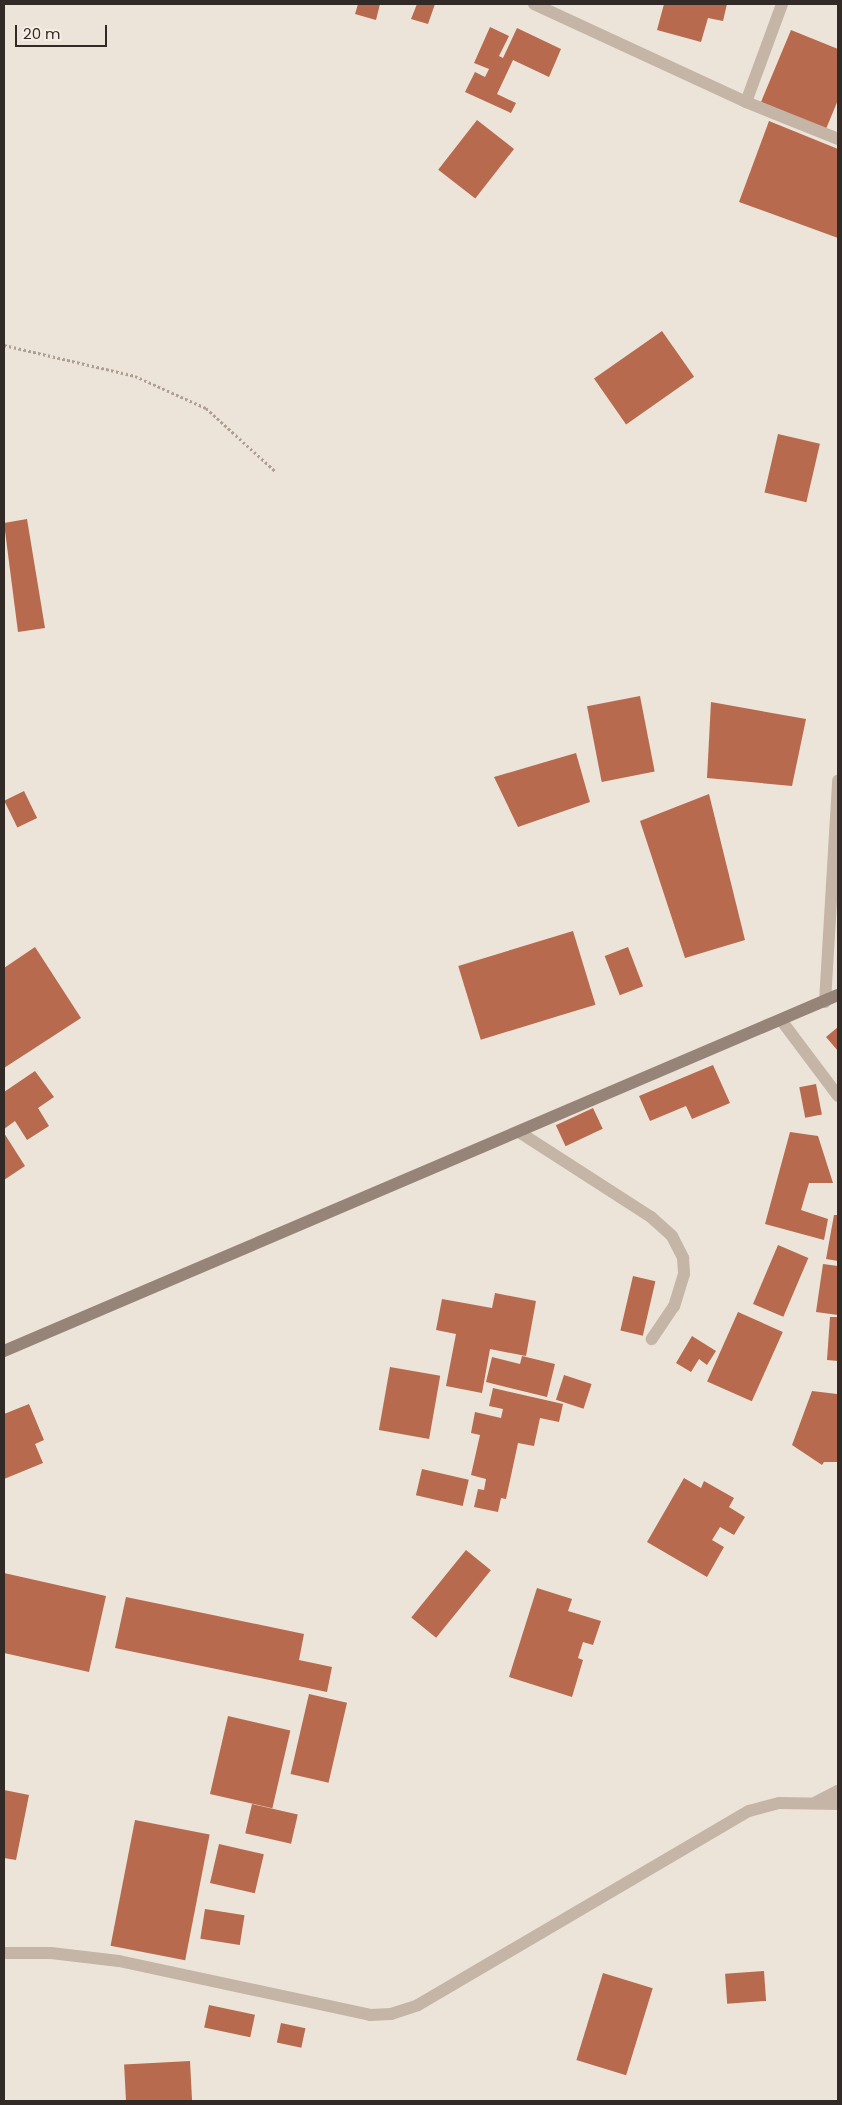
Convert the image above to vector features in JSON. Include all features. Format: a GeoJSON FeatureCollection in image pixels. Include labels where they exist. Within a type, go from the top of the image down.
{"type":"FeatureCollection","features":[{"type":"Feature","properties":{"kind":"street"},"geometry":{"type":"LineString","coordinates":[[534,4],[746,102],[838,139]]}},
{"type":"Feature","properties":{"kind":"street"},"geometry":{"type":"LineString","coordinates":[[746,102],[782,4]]}},
{"type":"Feature","properties":{"kind":"street"},"geometry":{"type":"LineString","coordinates":[[825,1002],[838,780]]}},
{"type":"Feature","properties":{"kind":"street"},"geometry":{"type":"LineString","coordinates":[[4,1351],[838,995]]}},
{"type":"Feature","properties":{"kind":"street"},"geometry":{"type":"LineString","coordinates":[[782,1020],[838,1096]]}},
{"type":"Feature","properties":{"kind":"street"},"geometry":{"type":"LineString","coordinates":[[519,1132],[651,1217],[672,1236],[683,1258],[684,1274],[674,1306],[652,1339]]}},
{"type":"Feature","properties":{"kind":"street"},"geometry":{"type":"LineString","coordinates":[[816,1802],[838,1791]]}},
{"type":"Feature","properties":{"kind":"street"},"geometry":{"type":"LineString","coordinates":[[4,1953],[52,1953],[119,1962],[370,2015],[391,2014],[418,2005],[749,1811],[779,1803],[816,1802],[838,1804]]}},
{"type":"Feature","properties":{"kind":"path"},"geometry":{"type":"LineString","coordinates":[[4,345],[135,376],[206,408],[275,471]]}},
{"type":"Feature","properties":{"kind":"building"},"geometry":{"type":"Polygon","coordinates":[[[358,4],[380,4],[376,20],[355,14],[358,4]]]}},
{"type":"Feature","properties":{"kind":"building"},"geometry":{"type":"Polygon","coordinates":[[[417,4],[435,4],[428,24],[411,19],[417,4]]]}},
{"type":"Feature","properties":{"kind":"building"},"geometry":{"type":"Polygon","coordinates":[[[664,4],[727,4],[723,21],[708,18],[701,42],[657,30],[664,4]]]}},
{"type":"Feature","properties":{"kind":"building"},"geometry":{"type":"Polygon","coordinates":[[[490,27],[509,36],[499,56],[503,58],[517,28],[561,49],[549,77],[513,60],[497,94],[516,103],[511,113],[465,92],[475,72],[485,77],[489,69],[474,63],[490,27]]]}},
{"type":"Feature","properties":{"kind":"building"},"geometry":{"type":"Polygon","coordinates":[[[791,30],[838,49],[838,100],[826,129],[761,102],[791,30]]]}},
{"type":"Feature","properties":{"kind":"building"},"geometry":{"type":"Polygon","coordinates":[[[477,120],[514,149],[475,199],[438,170],[477,120]]]}},
{"type":"Feature","properties":{"kind":"building"},"geometry":{"type":"Polygon","coordinates":[[[769,121],[838,149],[838,238],[739,202],[769,121]]]}},
{"type":"Feature","properties":{"kind":"building"},"geometry":{"type":"Polygon","coordinates":[[[662,331],[694,377],[626,424],[594,379],[662,331]]]}},
{"type":"Feature","properties":{"kind":"building"},"geometry":{"type":"Polygon","coordinates":[[[778,434],[820,444],[806,502],[765,492],[778,434]]]}},
{"type":"Feature","properties":{"kind":"building"},"geometry":{"type":"Polygon","coordinates":[[[27,519],[45,628],[18,632],[4,523],[27,519]]]}},
{"type":"Feature","properties":{"kind":"building"},"geometry":{"type":"Polygon","coordinates":[[[640,696],[655,772],[602,782],[587,706],[640,696]]]}},
{"type":"Feature","properties":{"kind":"building"},"geometry":{"type":"Polygon","coordinates":[[[711,702],[806,719],[792,786],[707,778],[711,702]]]}},
{"type":"Feature","properties":{"kind":"building"},"geometry":{"type":"Polygon","coordinates":[[[576,753],[590,802],[518,827],[494,777],[576,753]]]}},
{"type":"Feature","properties":{"kind":"building"},"geometry":{"type":"Polygon","coordinates":[[[24,791],[37,818],[17,828],[4,801],[24,791]]]}},
{"type":"Feature","properties":{"kind":"building"},"geometry":{"type":"Polygon","coordinates":[[[709,794],[745,940],[685,958],[640,821],[709,794]]]}},
{"type":"Feature","properties":{"kind":"building"},"geometry":{"type":"Polygon","coordinates":[[[573,931],[596,1005],[481,1040],[458,966],[573,931]]]}},
{"type":"Feature","properties":{"kind":"building"},"geometry":{"type":"Polygon","coordinates":[[[35,947],[81,1018],[4,1068],[4,968],[35,947]]]}},
{"type":"Feature","properties":{"kind":"building"},"geometry":{"type":"Polygon","coordinates":[[[628,947],[643,986],[620,995],[605,956],[628,947]]]}},
{"type":"Feature","properties":{"kind":"building"},"geometry":{"type":"Polygon","coordinates":[[[838,1027],[838,1051],[826,1037],[838,1027]]]}},
{"type":"Feature","properties":{"kind":"building"},"geometry":{"type":"Polygon","coordinates":[[[713,1065],[730,1103],[692,1119],[686,1106],[650,1121],[639,1096],[713,1065]]]}},
{"type":"Feature","properties":{"kind":"building"},"geometry":{"type":"Polygon","coordinates":[[[35,1071],[54,1097],[38,1108],[49,1126],[27,1140],[15,1121],[4,1129],[4,1092],[35,1071]]]}},
{"type":"Feature","properties":{"kind":"building"},"geometry":{"type":"Polygon","coordinates":[[[816,1084],[822,1114],[805,1118],[799,1087],[816,1084]]]}},
{"type":"Feature","properties":{"kind":"building"},"geometry":{"type":"Polygon","coordinates":[[[593,1108],[603,1129],[566,1146],[556,1125],[593,1108]]]}},
{"type":"Feature","properties":{"kind":"building"},"geometry":{"type":"Polygon","coordinates":[[[790,1132],[818,1136],[833,1183],[809,1183],[801,1210],[828,1219],[824,1240],[765,1224],[790,1132]]]}},
{"type":"Feature","properties":{"kind":"building"},"geometry":{"type":"Polygon","coordinates":[[[4,1133],[25,1166],[4,1180],[4,1133]]]}},
{"type":"Feature","properties":{"kind":"building"},"geometry":{"type":"Polygon","coordinates":[[[834,1215],[838,1215],[838,1261],[826,1259],[834,1215]]]}},
{"type":"Feature","properties":{"kind":"building"},"geometry":{"type":"Polygon","coordinates":[[[778,1245],[808,1258],[783,1317],[753,1304],[778,1245]]]}},
{"type":"Feature","properties":{"kind":"building"},"geometry":{"type":"Polygon","coordinates":[[[823,1264],[838,1266],[838,1315],[816,1312],[823,1264]]]}},
{"type":"Feature","properties":{"kind":"building"},"geometry":{"type":"Polygon","coordinates":[[[633,1276],[655,1281],[643,1336],[620,1331],[633,1276]]]}},
{"type":"Feature","properties":{"kind":"building"},"geometry":{"type":"Polygon","coordinates":[[[495,1293],[536,1301],[526,1356],[490,1349],[482,1393],[446,1386],[456,1334],[436,1330],[442,1299],[492,1308],[495,1293]]]}},
{"type":"Feature","properties":{"kind":"building"},"geometry":{"type":"Polygon","coordinates":[[[738,1312],[783,1332],[752,1401],[707,1381],[738,1312]]]}},
{"type":"Feature","properties":{"kind":"building"},"geometry":{"type":"Polygon","coordinates":[[[830,1317],[838,1317],[838,1361],[827,1360],[830,1317]]]}},
{"type":"Feature","properties":{"kind":"building"},"geometry":{"type":"Polygon","coordinates":[[[692,1336],[716,1351],[707,1365],[699,1359],[691,1372],[676,1363],[692,1336]]]}},
{"type":"Feature","properties":{"kind":"building"},"geometry":{"type":"Polygon","coordinates":[[[522,1356],[555,1364],[547,1397],[486,1382],[492,1357],[520,1364],[522,1356]]]}},
{"type":"Feature","properties":{"kind":"building"},"geometry":{"type":"Polygon","coordinates":[[[390,1367],[440,1376],[429,1439],[379,1430],[390,1367]]]}},
{"type":"Feature","properties":{"kind":"building"},"geometry":{"type":"Polygon","coordinates":[[[564,1375],[592,1384],[584,1409],[556,1400],[564,1375]]]}},
{"type":"Feature","properties":{"kind":"building"},"geometry":{"type":"Polygon","coordinates":[[[493,1388],[563,1404],[559,1422],[540,1418],[534,1446],[518,1443],[506,1499],[501,1498],[498,1512],[474,1507],[478,1489],[484,1490],[486,1479],[471,1475],[480,1435],[471,1433],[475,1412],[501,1418],[503,1409],[489,1406],[493,1388]]]}},
{"type":"Feature","properties":{"kind":"building"},"geometry":{"type":"Polygon","coordinates":[[[812,1391],[837,1394],[838,1462],[824,1462],[822,1465],[792,1445],[812,1391]]]}},
{"type":"Feature","properties":{"kind":"building"},"geometry":{"type":"Polygon","coordinates":[[[29,1404],[44,1440],[35,1444],[43,1463],[4,1479],[4,1414],[29,1404]]]}},
{"type":"Feature","properties":{"kind":"building"},"geometry":{"type":"Polygon","coordinates":[[[422,1469],[469,1480],[463,1506],[416,1495],[422,1469]]]}},
{"type":"Feature","properties":{"kind":"building"},"geometry":{"type":"Polygon","coordinates":[[[684,1478],[701,1488],[704,1481],[734,1498],[729,1507],[745,1517],[734,1535],[720,1527],[712,1540],[724,1547],[707,1577],[647,1542],[684,1478]]]}},
{"type":"Feature","properties":{"kind":"building"},"geometry":{"type":"Polygon","coordinates":[[[466,1550],[491,1570],[436,1638],[411,1618],[466,1550]]]}},
{"type":"Feature","properties":{"kind":"building"},"geometry":{"type":"Polygon","coordinates":[[[4,1573],[106,1596],[89,1672],[4,1653],[4,1573]]]}},
{"type":"Feature","properties":{"kind":"building"},"geometry":{"type":"Polygon","coordinates":[[[537,1588],[572,1599],[568,1611],[601,1621],[593,1645],[583,1642],[578,1658],[583,1660],[572,1697],[509,1677],[537,1588]]]}},
{"type":"Feature","properties":{"kind":"building"},"geometry":{"type":"Polygon","coordinates":[[[126,1597],[304,1634],[299,1660],[332,1667],[327,1692],[115,1648],[126,1597]]]}},
{"type":"Feature","properties":{"kind":"building"},"geometry":{"type":"Polygon","coordinates":[[[309,1694],[347,1703],[329,1783],[291,1774],[309,1694]]]}},
{"type":"Feature","properties":{"kind":"building"},"geometry":{"type":"Polygon","coordinates":[[[228,1716],[290,1730],[272,1808],[210,1794],[228,1716]]]}},
{"type":"Feature","properties":{"kind":"building"},"geometry":{"type":"Polygon","coordinates":[[[4,1790],[29,1795],[16,1860],[4,1858],[4,1790]]]}},
{"type":"Feature","properties":{"kind":"building"},"geometry":{"type":"Polygon","coordinates":[[[252,1804],[298,1815],[291,1844],[245,1833],[252,1804]]]}},
{"type":"Feature","properties":{"kind":"building"},"geometry":{"type":"Polygon","coordinates":[[[135,1820],[210,1835],[185,1960],[111,1946],[135,1820]]]}},
{"type":"Feature","properties":{"kind":"building"},"geometry":{"type":"Polygon","coordinates":[[[219,1844],[264,1854],[255,1893],[210,1883],[219,1844]]]}},
{"type":"Feature","properties":{"kind":"building"},"geometry":{"type":"Polygon","coordinates":[[[205,1909],[245,1915],[240,1945],[200,1939],[205,1909]]]}},
{"type":"Feature","properties":{"kind":"building"},"geometry":{"type":"Polygon","coordinates":[[[764,1971],[766,2001],[727,2004],[725,1974],[764,1971]]]}},
{"type":"Feature","properties":{"kind":"building"},"geometry":{"type":"Polygon","coordinates":[[[603,1973],[653,1988],[626,2075],[576,2060],[603,1973]]]}},
{"type":"Feature","properties":{"kind":"building"},"geometry":{"type":"Polygon","coordinates":[[[209,2005],[255,2015],[250,2037],[204,2027],[209,2005]]]}},
{"type":"Feature","properties":{"kind":"building"},"geometry":{"type":"Polygon","coordinates":[[[281,2023],[305,2028],[301,2048],[277,2043],[281,2023]]]}},
{"type":"Feature","properties":{"kind":"building"},"geometry":{"type":"Polygon","coordinates":[[[190,2061],[192,2101],[126,2101],[124,2064],[190,2061]]]}}]}
